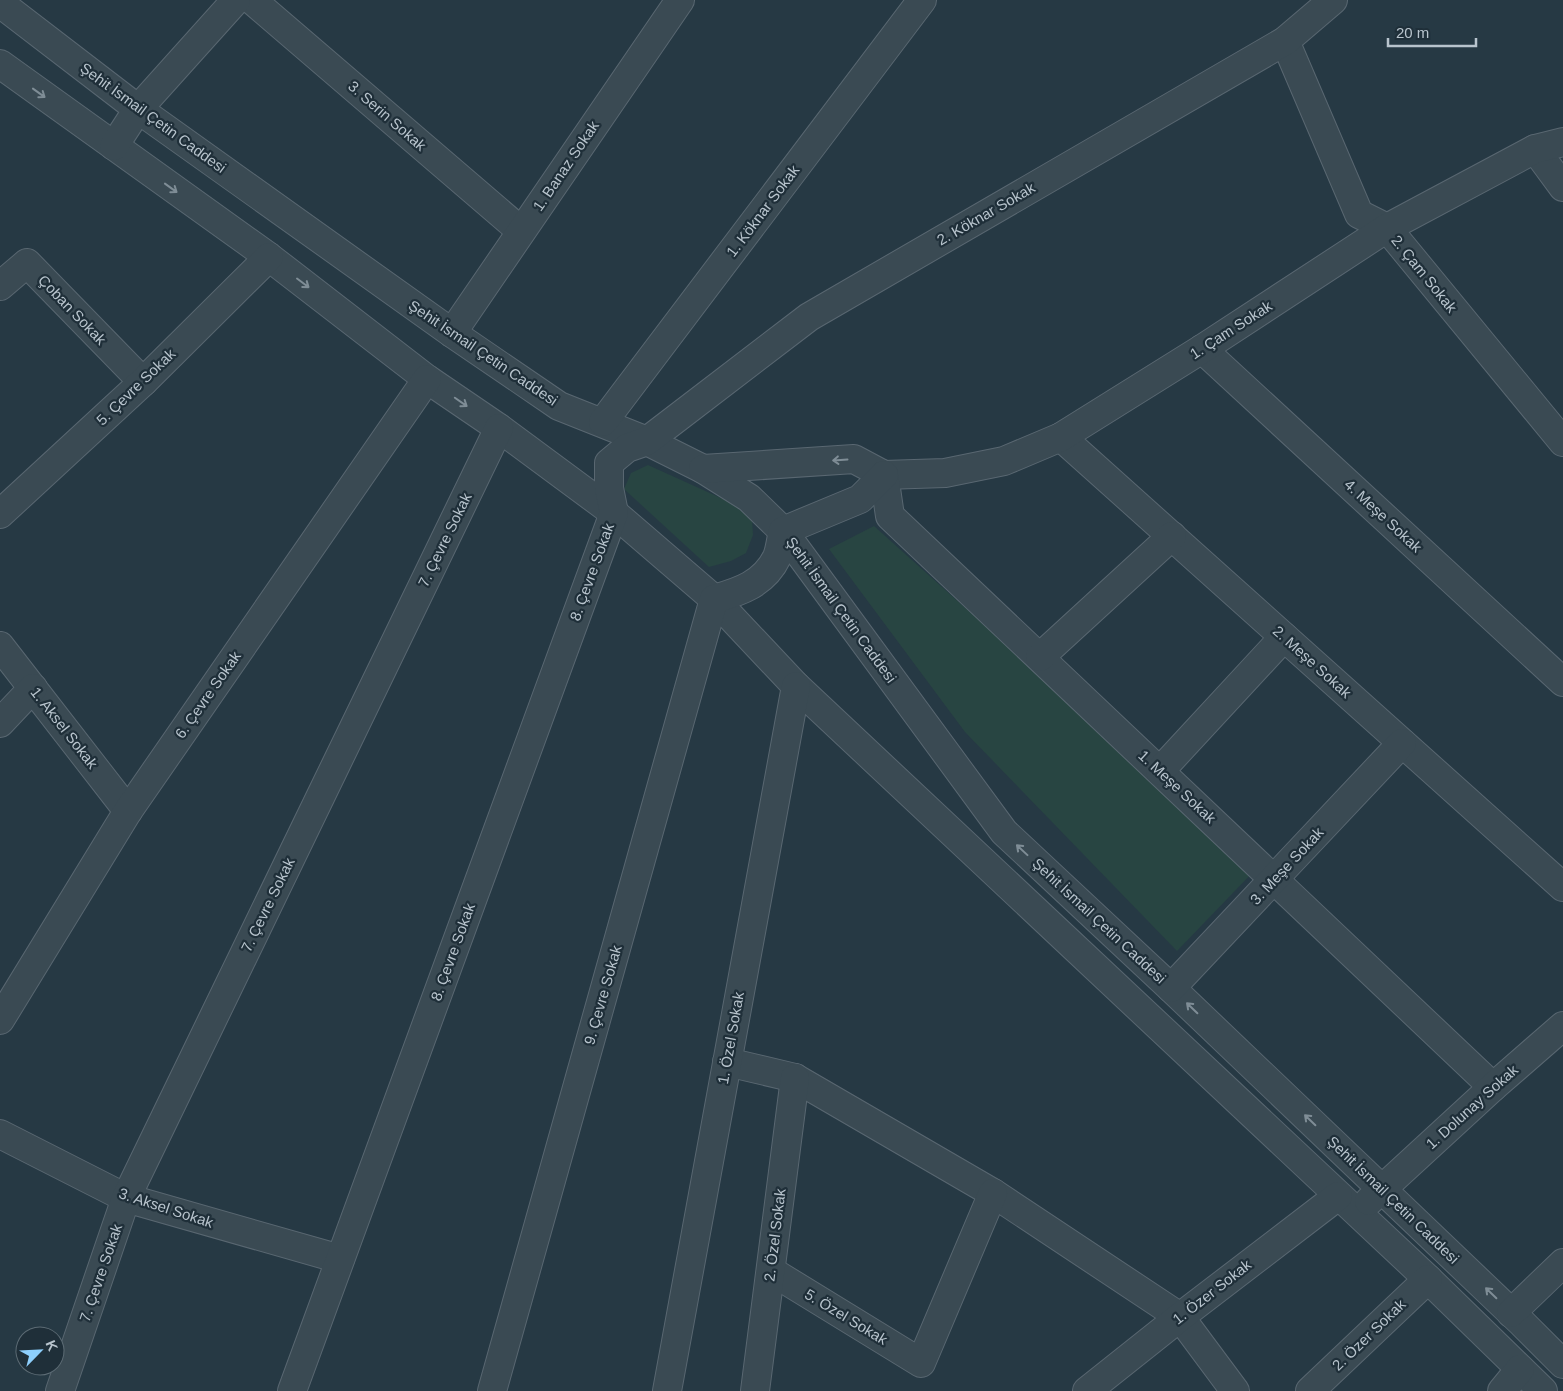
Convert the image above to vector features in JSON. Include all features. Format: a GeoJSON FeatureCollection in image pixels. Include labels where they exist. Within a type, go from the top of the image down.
{"type":"FeatureCollection","features":[{"type":"Feature","properties":{"kind":"street"},"geometry":{"type":"LineString","coordinates":[[114,146],[138,109],[236,0]]}},
{"type":"Feature","properties":{"kind":"street","name":"3. Serin Sokak"},"geometry":{"type":"LineString","coordinates":[[252,0],[521,232]]}},
{"type":"Feature","properties":{"kind":"street","name":"1. Banaz Sokak"},"geometry":{"type":"LineString","coordinates":[[452,333],[680,0]]}},
{"type":"Feature","properties":{"kind":"street","name":"1. Köknar Sokak"},"geometry":{"type":"LineString","coordinates":[[603,422],[922,0]]}},
{"type":"Feature","properties":{"kind":"street","name":"2. Köknar Sokak"},"geometry":{"type":"LineString","coordinates":[[614,513],[609,488],[609,463],[627,448],[647,441],[809,317],[1285,41],[1333,0]]}},
{"type":"Feature","properties":{"kind":"street","name":"Şehit İsmail Çetin Caddesi"},"geometry":{"type":"LineString","coordinates":[[0,3],[138,109],[452,333],[559,406],[647,441],[703,469],[749,498],[783,531],[1004,832],[1171,988],[1563,1364]]}},
{"type":"Feature","properties":{"kind":"street","name":"2. Çam Sokak"},"geometry":{"type":"LineString","coordinates":[[1285,41],[1359,214],[1387,228],[1563,442]]}},
{"type":"Feature","properties":{"kind":"street"},"geometry":{"type":"LineString","coordinates":[[2,69],[114,146],[269,257],[427,379],[499,428],[614,513],[714,599],[796,686],[1428,1279],[1542,1391]]}},
{"type":"Feature","properties":{"kind":"street","name":"1. Çam Sokak"},"geometry":{"type":"LineString","coordinates":[[884,475],[945,474],[1004,461],[1061,436],[1202,349],[1387,228],[1535,149],[1563,142]]}},
{"type":"Feature","properties":{"kind":"street"},"geometry":{"type":"LineString","coordinates":[[1535,149],[1563,188]]}},
{"type":"Feature","properties":{"kind":"street","name":"5. Çevre Sokak"},"geometry":{"type":"LineString","coordinates":[[0,514],[143,382],[269,257]]}},
{"type":"Feature","properties":{"kind":"street","name":"Çoban Sokak"},"geometry":{"type":"LineString","coordinates":[[0,286],[27,263],[143,382]]}},
{"type":"Feature","properties":{"kind":"street","name":"4. Meşe Sokak"},"geometry":{"type":"LineString","coordinates":[[1202,349],[1563,682]]}},
{"type":"Feature","properties":{"kind":"street","name":"6. Çevre Sokak"},"geometry":{"type":"LineString","coordinates":[[0,1020],[128,811],[427,379]]}},
{"type":"Feature","properties":{"kind":"street","name":"7. Çevre Sokak"},"geometry":{"type":"LineString","coordinates":[[60,1391],[126,1198],[499,428]]}},
{"type":"Feature","properties":{"kind":"street","name":"2. Meşe Sokak"},"geometry":{"type":"LineString","coordinates":[[1061,436],[1563,887]]}},
{"type":"Feature","properties":{"kind":"street"},"geometry":{"type":"LineString","coordinates":[[703,469],[854,459],[884,475],[860,499],[783,531],[777,557],[762,578],[740,592],[714,599]]}},
{"type":"Feature","properties":{"kind":"street","name":"1. Meşe Sokak"},"geometry":{"type":"LineString","coordinates":[[884,475],[890,516],[1493,1087]]}},
{"type":"Feature","properties":{"kind":"street","name":"8. Çevre Sokak"},"geometry":{"type":"LineString","coordinates":[[292,1391],[614,513]]}},
{"type":"Feature","properties":{"kind":"street"},"geometry":{"type":"LineString","coordinates":[[1040,657],[1172,536]]}},
{"type":"Feature","properties":{"kind":"street","name":"9. Çevre Sokak"},"geometry":{"type":"LineString","coordinates":[[492,1391],[714,599]]}},
{"type":"Feature","properties":{"kind":"street"},"geometry":{"type":"LineString","coordinates":[[1160,771],[1284,637]]}},
{"type":"Feature","properties":{"kind":"street","name":"1. Aksel Sokak"},"geometry":{"type":"LineString","coordinates":[[0,646],[128,811]]}},
{"type":"Feature","properties":{"kind":"street","name":"1. Özel Sokak"},"geometry":{"type":"LineString","coordinates":[[667,1391],[796,686]]}},
{"type":"Feature","properties":{"kind":"street"},"geometry":{"type":"LineString","coordinates":[[0,723],[33,688]]}},
{"type":"Feature","properties":{"kind":"street","name":"3. Meşe Sokak"},"geometry":{"type":"LineString","coordinates":[[1171,988],[1402,743]]}},
{"type":"Feature","properties":{"kind":"street","name":"1. Dolunay Sokak"},"geometry":{"type":"LineString","coordinates":[[1347,1204],[1382,1189],[1493,1087],[1563,1026]]}},
{"type":"Feature","properties":{"kind":"street"},"geometry":{"type":"LineString","coordinates":[[727,1062],[795,1078],[993,1193],[1180,1316],[1235,1391]]}},
{"type":"Feature","properties":{"kind":"street","name":"2. Özel Sokak"},"geometry":{"type":"LineString","coordinates":[[755,1391],[795,1078]]}},
{"type":"Feature","properties":{"kind":"street","name":"3. Aksel Sokak"},"geometry":{"type":"LineString","coordinates":[[0,1134],[126,1198],[340,1259]]}},
{"type":"Feature","properties":{"kind":"street","name":"5. Özel Sokak"},"geometry":{"type":"LineString","coordinates":[[771,1271],[922,1363],[993,1193]]}},
{"type":"Feature","properties":{"kind":"street","name":"1. Özer Sokak"},"geometry":{"type":"LineString","coordinates":[[1087,1391],[1180,1316],[1347,1204]]}},
{"type":"Feature","properties":{"kind":"street"},"geometry":{"type":"LineString","coordinates":[[1511,1313],[1563,1263]]}},
{"type":"Feature","properties":{"kind":"street","name":"2. Özer Sokak"},"geometry":{"type":"LineString","coordinates":[[1310,1391],[1428,1279]]}},
{"type":"Feature","properties":{"kind":"street"},"geometry":{"type":"LineString","coordinates":[[1502,1391],[1520,1370]]}},
{"type":"Feature","properties":{"kind":"green space"},"geometry":{"type":"Polygon","coordinates":[[[648,465],[745,509],[752,519],[753,535],[746,553],[731,561],[709,567],[624,489],[631,473],[648,465]]]}},
{"type":"Feature","properties":{"kind":"green space"},"geometry":{"type":"Polygon","coordinates":[[[874,526],[1256,869],[1177,951],[965,732],[829,549],[874,526]]]}}]}
